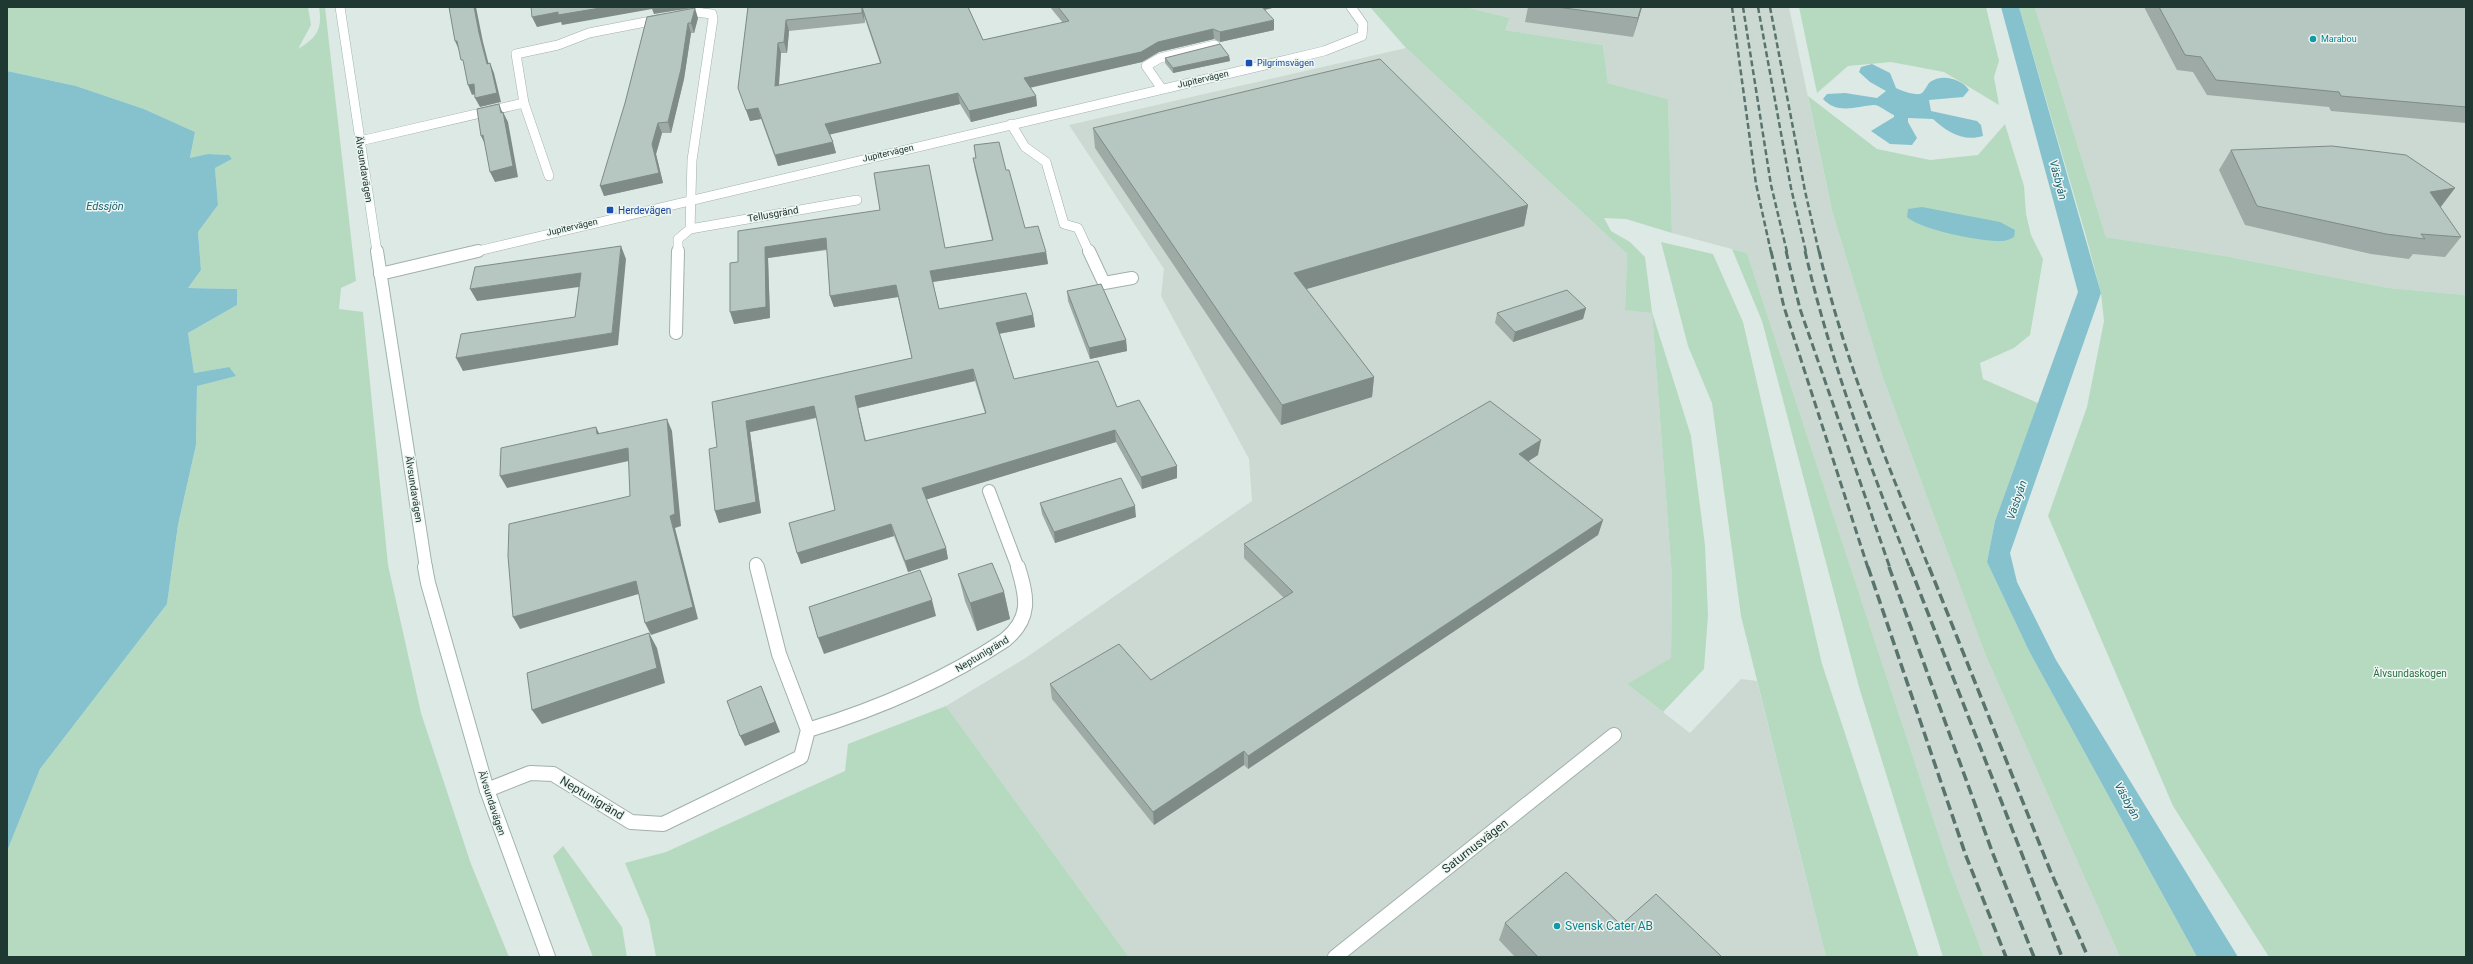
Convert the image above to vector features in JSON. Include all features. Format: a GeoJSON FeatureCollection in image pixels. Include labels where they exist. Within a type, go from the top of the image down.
{"type":"FeatureCollection","features":[{"type":"Feature","properties":{"kind":"street","name":"Älvsundavägen"},"geometry":{"type":"LineString","coordinates":[[340,7],[428,583],[487,790],[548,957]]}},
{"type":"Feature","properties":{"kind":"street","name":"Jupitervägen"},"geometry":{"type":"LineString","coordinates":[[380,274],[1342,45],[1362,36],[1363,24],[1351,7]]}},
{"type":"Feature","properties":{"kind":"street"},"geometry":{"type":"LineString","coordinates":[[549,176],[524,103],[516,54],[558,45],[589,33],[695,12],[712,14],[713,19],[692,160],[690,228],[678,239],[676,333]]}},
{"type":"Feature","properties":{"kind":"street"},"geometry":{"type":"LineString","coordinates":[[1162,89],[1146,66],[1160,58],[1215,45]]}},
{"type":"Feature","properties":{"kind":"street"},"geometry":{"type":"LineString","coordinates":[[360,141],[524,103]]}},
{"type":"Feature","properties":{"kind":"street"},"geometry":{"type":"LineString","coordinates":[[1011,124],[1025,147],[1046,162],[1064,224],[1078,228],[1104,283],[1132,278]]}},
{"type":"Feature","properties":{"kind":"street","name":"Tellusgränd"},"geometry":{"type":"LineString","coordinates":[[690,228],[857,200]]}},
{"type":"Feature","properties":{"kind":"street","name":"Neptunigränd"},"geometry":{"type":"LineString","coordinates":[[487,790],[530,774],[553,774],[632,822],[663,824],[802,757],[808,730],[856,716],[938,681],[1011,636],[1025,617],[1026,598],[1019,570],[989,491]]}},
{"type":"Feature","properties":{"kind":"street"},"geometry":{"type":"LineString","coordinates":[[756,564],[779,654],[808,730]]}},
{"type":"Feature","properties":{"kind":"street","name":"Saturnusvägen"},"geometry":{"type":"LineString","coordinates":[[1335,957],[1614,735]]}},
{"type":"Feature","properties":{"kind":"shaded area"},"geometry":{"type":"Polygon","coordinates":[[[1466,7],[1789,7],[1832,211],[1883,378],[1985,654],[2120,957],[1984,957],[1949,866],[1747,253],[1672,233],[1668,99],[1608,83],[1603,45],[1505,30],[1510,18],[1466,7]]]}},
{"type":"Feature","properties":{"kind":"shaded area"},"geometry":{"type":"Polygon","coordinates":[[[2035,7],[2466,7],[2466,295],[2389,288],[2225,256],[2106,237],[2035,7]]]}},
{"type":"Feature","properties":{"kind":"shaded area"},"geometry":{"type":"Polygon","coordinates":[[[1406,48],[1627,254],[1625,309],[1652,312],[1672,577],[1671,659],[1627,684],[1690,733],[1741,679],[1757,681],[1826,957],[1129,957],[946,706],[1024,659],[1252,501],[1249,459],[1161,296],[1164,269],[1069,125],[1406,48]]]}},
{"type":"Feature","properties":{"kind":"green space"},"geometry":{"type":"Polygon","coordinates":[[[7,7],[308,7],[311,25],[298,49],[314,37],[320,22],[319,7],[325,7],[356,281],[341,288],[339,309],[363,312],[388,565],[421,713],[471,864],[509,957],[7,957],[7,850],[40,769],[167,604],[178,525],[196,445],[197,386],[229,367],[194,373],[188,333],[237,305],[237,289],[188,288],[201,270],[198,232],[218,205],[215,168],[232,159],[229,155],[208,154],[190,159],[195,132],[144,109],[76,86],[7,71],[7,7]]]}},
{"type":"Feature","properties":{"kind":"green space"},"geometry":{"type":"Polygon","coordinates":[[[1370,7],[1466,7],[1510,18],[1505,30],[1603,45],[1608,83],[1668,99],[1672,233],[1626,219],[1604,218],[1611,231],[1630,242],[1645,257],[1652,312],[1691,436],[1705,545],[1708,615],[1704,669],[1663,712],[1627,684],[1671,658],[1672,577],[1652,313],[1625,310],[1627,254],[1406,48],[1370,7]]]}},
{"type":"Feature","properties":{"kind":"green space"},"geometry":{"type":"Polygon","coordinates":[[[1799,7],[1986,7],[1999,61],[1994,77],[1999,105],[1944,72],[1891,62],[1848,66],[1817,93],[1799,7]]]}},
{"type":"Feature","properties":{"kind":"green space","name":"Älvsundaskogen"},"geometry":{"type":"Polygon","coordinates":[[[2019,7],[2035,7],[2106,237],[2225,256],[2389,288],[2466,295],[2466,957],[2269,957],[2173,806],[2048,516],[2087,407],[2104,321],[2101,293],[2086,236],[2019,7]]]}},
{"type":"Feature","properties":{"kind":"green space"},"geometry":{"type":"Polygon","coordinates":[[[1808,96],[1877,149],[1930,160],[1978,155],[2005,124],[2024,186],[2026,214],[2031,235],[2043,259],[2030,335],[2014,348],[1980,363],[1983,379],[2038,403],[1995,521],[1987,562],[2029,651],[2197,957],[2120,957],[1985,654],[1883,378],[1832,211],[1808,96]]]}},
{"type":"Feature","properties":{"kind":"green space"},"geometry":{"type":"Polygon","coordinates":[[[1661,242],[1713,254],[1743,322],[1822,664],[1919,957],[1826,957],[1741,616],[1712,403],[1688,346],[1661,242]]]}},
{"type":"Feature","properties":{"kind":"green space"},"geometry":{"type":"Polygon","coordinates":[[[1732,249],[1747,253],[1949,866],[1984,957],[1943,957],[1859,687],[1762,321],[1732,249]]]}},
{"type":"Feature","properties":{"kind":"green space"},"geometry":{"type":"Polygon","coordinates":[[[946,706],[1129,957],[656,957],[649,920],[625,863],[666,852],[845,771],[848,744],[946,706]]]}},
{"type":"Feature","properties":{"kind":"green space"},"geometry":{"type":"Polygon","coordinates":[[[563,846],[622,927],[627,957],[593,957],[553,856],[563,846]]]}},
{"type":"Feature","properties":{"kind":"water","name":"Väsbyån"},"geometry":{"type":"Polygon","coordinates":[[[2001,7],[2019,7],[2101,293],[2010,553],[2017,582],[2056,660],[2238,957],[2197,957],[2029,651],[1987,562],[1995,521],[2078,292],[2001,7]]]}},
{"type":"Feature","properties":{"kind":"water"},"geometry":{"type":"Polygon","coordinates":[[[1872,64],[1890,73],[1896,88],[1911,93],[1920,94],[1930,82],[1940,78],[1951,78],[1962,83],[1969,90],[1963,97],[1929,100],[1931,111],[1977,121],[1981,125],[1983,136],[1976,138],[1962,137],[1950,132],[1933,119],[1908,118],[1908,122],[1917,138],[1912,145],[1890,144],[1871,131],[1894,117],[1894,115],[1876,105],[1841,108],[1829,104],[1823,99],[1827,94],[1845,93],[1877,98],[1886,91],[1870,82],[1859,72],[1861,67],[1872,64]]]}},
{"type":"Feature","properties":{"kind":"water","name":"Edssjön"},"geometry":{"type":"Polygon","coordinates":[[[7,71],[76,86],[144,109],[195,132],[190,158],[208,154],[229,155],[232,159],[215,168],[218,205],[198,232],[201,270],[188,288],[237,289],[237,305],[188,333],[194,373],[229,367],[236,376],[197,386],[196,445],[178,525],[167,604],[40,769],[7,851],[7,71]]]}},
{"type":"Feature","properties":{"kind":"water"},"geometry":{"type":"Polygon","coordinates":[[[1922,207],[2000,222],[2015,230],[2014,237],[2002,241],[1981,240],[1938,231],[1914,222],[1907,217],[1908,209],[1922,207]]]}},
{"type":"Feature","properties":{"kind":"building"},"geometry":{"type":"Polygon","coordinates":[[[449,7],[474,7],[487,64],[490,63],[497,93],[475,98],[474,84],[468,85],[463,60],[461,60],[457,41],[455,41],[449,7]]]}},
{"type":"Feature","properties":{"kind":"building"},"geometry":{"type":"Polygon","coordinates":[[[531,7],[606,7],[558,15],[558,12],[532,17],[531,7]]]}},
{"type":"Feature","properties":{"kind":"building"},"geometry":{"type":"Polygon","coordinates":[[[748,7],[862,7],[968,7],[983,40],[1069,21],[1058,7],[1262,7],[1274,20],[1220,32],[1213,29],[1158,42],[1141,52],[1024,78],[1036,96],[969,111],[958,93],[825,124],[833,142],[775,155],[758,108],[746,110],[738,88],[748,7]],[[862,7],[862,13],[786,20],[784,42],[778,43],[775,86],[881,63],[862,7]]]}},
{"type":"Feature","properties":{"kind":"building"},"geometry":{"type":"Polygon","coordinates":[[[1557,7],[1641,7],[1638,18],[1557,7]]]}},
{"type":"Feature","properties":{"kind":"building","name":"Marabou"},"geometry":{"type":"Polygon","coordinates":[[[2159,7],[2466,7],[2466,107],[2341,96],[2339,92],[2216,80],[2201,57],[2185,55],[2159,7]]]}},
{"type":"Feature","properties":{"kind":"building"},"geometry":{"type":"Polygon","coordinates":[[[695,8],[691,23],[688,23],[681,69],[668,122],[658,123],[652,144],[659,173],[600,186],[625,103],[647,17],[695,8]]]}},
{"type":"Feature","properties":{"kind":"building"},"geometry":{"type":"Polygon","coordinates":[[[1220,44],[1229,56],[1173,68],[1165,58],[1220,44]]]}},
{"type":"Feature","properties":{"kind":"building"},"geometry":{"type":"Polygon","coordinates":[[[1380,59],[1528,205],[1294,273],[1374,377],[1282,405],[1093,128],[1380,59]]]}},
{"type":"Feature","properties":{"kind":"building"},"geometry":{"type":"Polygon","coordinates":[[[499,104],[501,113],[503,112],[513,166],[490,172],[483,135],[481,136],[477,109],[499,104]]]}},
{"type":"Feature","properties":{"kind":"building"},"geometry":{"type":"Polygon","coordinates":[[[999,142],[1006,170],[1009,170],[1025,228],[1038,226],[1046,252],[930,271],[939,309],[1026,293],[1033,315],[996,323],[1014,379],[1098,361],[1117,407],[1139,400],[1177,466],[1141,477],[1115,430],[922,488],[946,548],[905,561],[891,524],[797,553],[789,523],[835,510],[814,406],[746,421],[756,502],[715,511],[709,449],[717,447],[712,402],[912,358],[896,285],[830,296],[826,238],[765,247],[766,307],[730,312],[730,263],[738,262],[738,231],[880,210],[874,173],[929,165],[945,248],[993,240],[973,158],[976,158],[974,145],[999,142]],[[973,369],[855,396],[865,441],[986,413],[973,369]]]}},
{"type":"Feature","properties":{"kind":"building"},"geometry":{"type":"Polygon","coordinates":[[[2332,146],[2406,155],[2455,188],[2430,192],[2461,237],[2421,234],[2425,239],[2386,234],[2257,206],[2231,150],[2332,146]]]}},
{"type":"Feature","properties":{"kind":"building"},"geometry":{"type":"Polygon","coordinates":[[[621,246],[612,333],[456,358],[461,334],[575,317],[581,273],[470,289],[475,267],[621,246]]]}},
{"type":"Feature","properties":{"kind":"building"},"geometry":{"type":"Polygon","coordinates":[[[1101,284],[1126,340],[1089,348],[1067,291],[1101,284]]]}},
{"type":"Feature","properties":{"kind":"building"},"geometry":{"type":"Polygon","coordinates":[[[1567,290],[1586,308],[1515,332],[1497,313],[1567,290]]]}},
{"type":"Feature","properties":{"kind":"building"},"geometry":{"type":"Polygon","coordinates":[[[1490,401],[1541,440],[1519,454],[1603,520],[1248,756],[1244,751],[1153,812],[1050,684],[1119,644],[1151,680],[1293,592],[1244,544],[1490,401]]]}},
{"type":"Feature","properties":{"kind":"building"},"geometry":{"type":"Polygon","coordinates":[[[667,419],[675,514],[670,516],[693,607],[645,623],[636,581],[513,617],[508,556],[509,524],[630,496],[628,448],[500,476],[501,448],[596,427],[597,434],[667,419]]]}},
{"type":"Feature","properties":{"kind":"building"},"geometry":{"type":"Polygon","coordinates":[[[1121,478],[1135,506],[1054,532],[1040,503],[1121,478]]]}},
{"type":"Feature","properties":{"kind":"building"},"geometry":{"type":"Polygon","coordinates":[[[992,563],[1004,592],[970,603],[958,574],[992,563]]]}},
{"type":"Feature","properties":{"kind":"building"},"geometry":{"type":"Polygon","coordinates":[[[920,570],[932,600],[818,638],[809,607],[920,570]]]}},
{"type":"Feature","properties":{"kind":"building"},"geometry":{"type":"Polygon","coordinates":[[[649,633],[657,668],[532,710],[527,673],[649,633]]]}},
{"type":"Feature","properties":{"kind":"building"},"geometry":{"type":"Polygon","coordinates":[[[761,686],[775,722],[740,736],[727,701],[761,686]]]}},
{"type":"Feature","properties":{"kind":"building","name":"Svensk Cater AB"},"geometry":{"type":"Polygon","coordinates":[[[1566,872],[1621,925],[1656,894],[1722,957],[1538,957],[1505,923],[1566,872]]]}},
{"type":"Feature","properties":{"kind":"railway"},"geometry":{"type":"LineString","coordinates":[[1732,7],[1756,184],[1771,252]]}},
{"type":"Feature","properties":{"kind":"railway"},"geometry":{"type":"LineString","coordinates":[[1743,7],[1771,185],[1787,252]]}},
{"type":"Feature","properties":{"kind":"railway"},"geometry":{"type":"LineString","coordinates":[[1758,7],[1791,188],[1806,252]]}},
{"type":"Feature","properties":{"kind":"railway"},"geometry":{"type":"LineString","coordinates":[[1770,7],[1805,191],[1819,252]]}},
{"type":"Feature","properties":{"kind":"railway"},"geometry":{"type":"LineString","coordinates":[[1771,251],[1784,307],[1868,568]]}},
{"type":"Feature","properties":{"kind":"railway"},"geometry":{"type":"LineString","coordinates":[[1786,251],[1800,309],[1890,568]]}},
{"type":"Feature","properties":{"kind":"railway"},"geometry":{"type":"LineString","coordinates":[[1805,251],[1838,372],[1865,451],[1910,568]]}},
{"type":"Feature","properties":{"kind":"railway"},"geometry":{"type":"LineString","coordinates":[[1819,251],[1829,292],[1854,372],[1929,568]]}},
{"type":"Feature","properties":{"kind":"railway"},"geometry":{"type":"LineString","coordinates":[[1868,567],[1966,856],[2006,957]]}},
{"type":"Feature","properties":{"kind":"railway"},"geometry":{"type":"LineString","coordinates":[[1889,567],[1993,854],[2034,957]]}},
{"type":"Feature","properties":{"kind":"railway"},"geometry":{"type":"LineString","coordinates":[[1910,567],[2062,957]]}},
{"type":"Feature","properties":{"kind":"railway"},"geometry":{"type":"LineString","coordinates":[[1929,567],[2050,870],[2088,957]]}},
{"type":"Feature","properties":{"kind":"place","name":"Marabou"},"geometry":{"type":"Point","coordinates":[2313,39]}},
{"type":"Feature","properties":{"kind":"place","name":"Pilgrimsvägen"},"geometry":{"type":"Point","coordinates":[1249,63]}},
{"type":"Feature","properties":{"kind":"place","name":"Herdevägen"},"geometry":{"type":"Point","coordinates":[610,210]}},
{"type":"Feature","properties":{"kind":"place","name":"Svensk Cater AB"},"geometry":{"type":"Point","coordinates":[1557,926]}}]}
